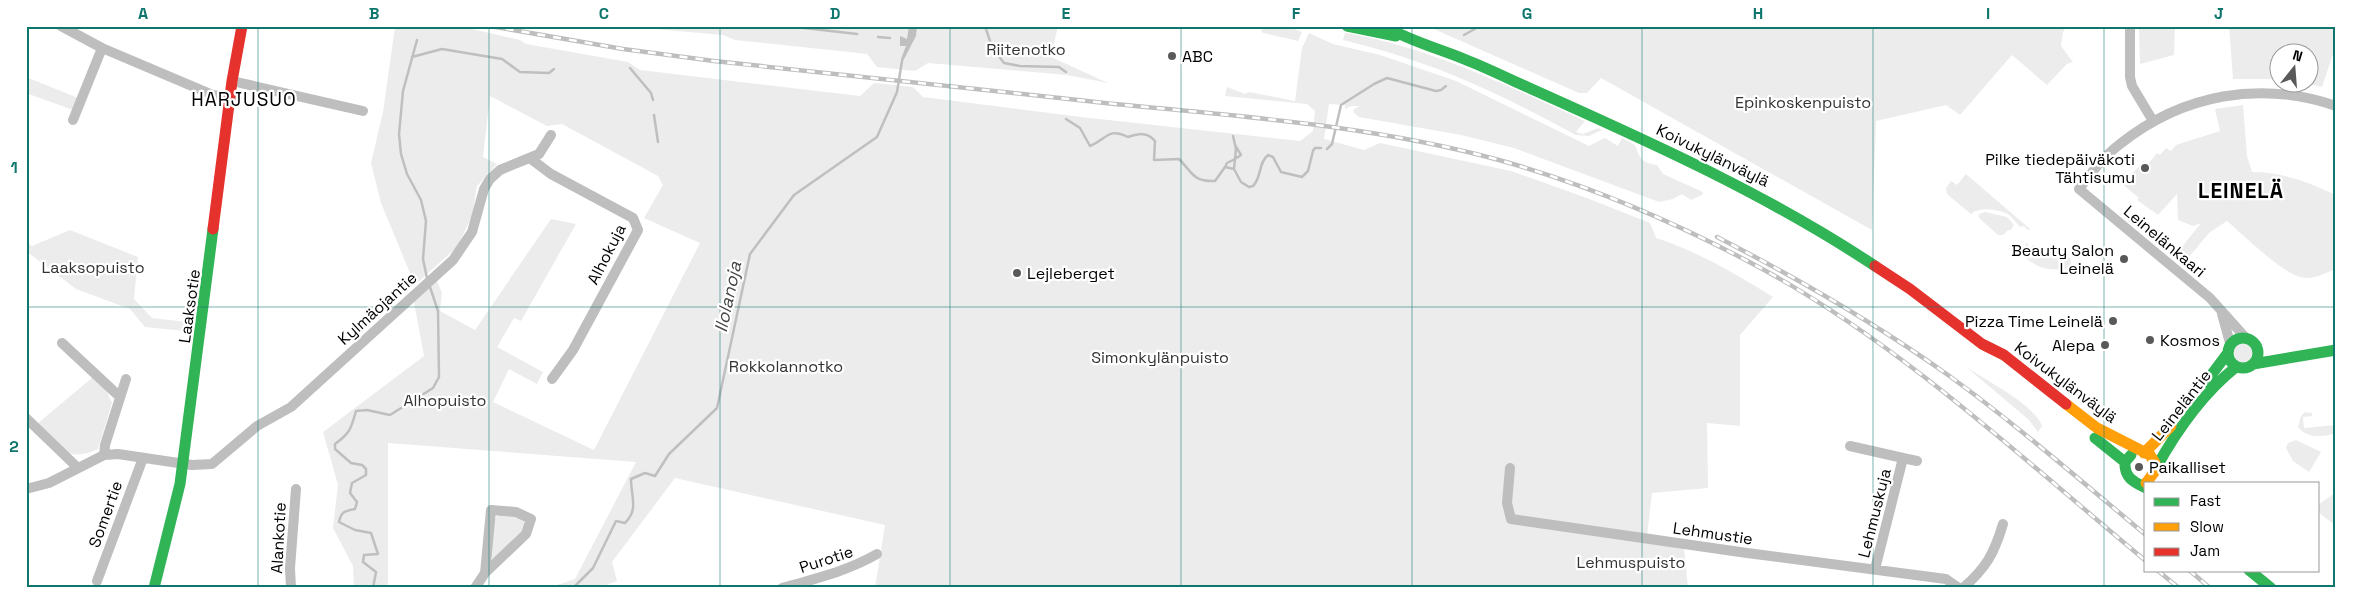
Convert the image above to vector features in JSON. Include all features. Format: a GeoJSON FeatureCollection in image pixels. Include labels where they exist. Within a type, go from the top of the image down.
{"type":"FeatureCollection","features":[{"type":"Feature","properties":{"kind":"main road","name":"Laaksotie"},"geometry":{"type":"LineString","coordinates":[[154,588],[183,464],[232,81],[242,26]]}},
{"type":"Feature","properties":{"kind":"main road","name":"Koivukylänväylä"},"geometry":{"type":"LineString","coordinates":[[1346,26],[1405,38],[1464,59],[1632,134],[1764,198],[1830,236],[1910,289],[1982,344],[2004,355],[2097,428],[2154,459],[2156,470],[2162,482]]}},
{"type":"Feature","properties":{"kind":"main road","name":"Koivukylänväylä"},"geometry":{"type":"LineString","coordinates":[[1384,26],[1405,38]]}},
{"type":"Feature","properties":{"kind":"main road"},"geometry":{"type":"LineString","coordinates":[[2288,358],[2257,347],[2250,339],[2245,337],[2234,340],[2228,348],[2231,363],[2236,367],[2248,367],[2253,364],[2336,350]]}},
{"type":"Feature","properties":{"kind":"main road","name":"Koivukylänväylä"},"geometry":{"type":"LineString","coordinates":[[1982,344],[1997,362],[2070,421],[2119,455],[2125,462],[2125,474],[2128,479],[2144,484]]}},
{"type":"Feature","properties":{"kind":"main road"},"geometry":{"type":"LineString","coordinates":[[2253,364],[2257,358],[2257,347]]}},
{"type":"Feature","properties":{"kind":"main road","name":"Leineläntie"},"geometry":{"type":"LineString","coordinates":[[2142,452],[2172,425],[2228,348]]}},
{"type":"Feature","properties":{"kind":"main road","name":"Leineläntie"},"geometry":{"type":"LineString","coordinates":[[2156,470],[2177,431],[2223,377],[2236,367]]}},
{"type":"Feature","properties":{"kind":"main road"},"geometry":{"type":"LineString","coordinates":[[2125,462],[2133,454],[2142,452]]}},
{"type":"Feature","properties":{"kind":"main road","name":"Koivukylänväylä"},"geometry":{"type":"LineString","coordinates":[[2147,482],[2152,479],[2156,470]]}},
{"type":"Feature","properties":{"kind":"main road"},"geometry":{"type":"LineString","coordinates":[[2253,572],[2271,588]]}},
{"type":"Feature","properties":{"kind":"street"},"geometry":{"type":"LineString","coordinates":[[61,26],[102,48],[213,95],[231,98]]}},
{"type":"Feature","properties":{"kind":"street"},"geometry":{"type":"LineString","coordinates":[[2130,26],[2130,77],[2132,86],[2153,121]]}},
{"type":"Feature","properties":{"kind":"street"},"geometry":{"type":"LineString","coordinates":[[73,120],[102,48]]}},
{"type":"Feature","properties":{"kind":"street"},"geometry":{"type":"LineString","coordinates":[[232,81],[363,111]]}},
{"type":"Feature","properties":{"kind":"street","name":"Leinelänkaari"},"geometry":{"type":"LineString","coordinates":[[2245,337],[2222,314],[2210,298],[2079,189],[2119,144],[2153,121],[2176,109],[2206,99],[2241,92],[2286,93],[2336,106]]}},
{"type":"Feature","properties":{"kind":"street","name":"Kylmäojantie"},"geometry":{"type":"LineString","coordinates":[[104,455],[183,464],[212,464],[256,426],[291,407],[453,260],[472,232],[484,189],[490,179],[500,170],[531,159],[538,154],[551,135]]}},
{"type":"Feature","properties":{"kind":"street","name":"Alhokuja"},"geometry":{"type":"LineString","coordinates":[[531,159],[551,174],[626,213],[633,218],[638,230],[573,350],[552,379]]}},
{"type":"Feature","properties":{"kind":"street","name":"Leinelänkaari"},"geometry":{"type":"LineString","coordinates":[[2222,314],[2228,348]]}},
{"type":"Feature","properties":{"kind":"street"},"geometry":{"type":"LineString","coordinates":[[62,343],[120,397]]}},
{"type":"Feature","properties":{"kind":"street"},"geometry":{"type":"LineString","coordinates":[[26,488],[48,483],[104,455],[105,445],[126,379]]}},
{"type":"Feature","properties":{"kind":"street"},"geometry":{"type":"LineString","coordinates":[[26,418],[78,468]]}},
{"type":"Feature","properties":{"kind":"street","name":"Lehmuskuja"},"geometry":{"type":"LineString","coordinates":[[1850,446],[1903,458],[1875,569]]}},
{"type":"Feature","properties":{"kind":"street","name":"Somertie"},"geometry":{"type":"LineString","coordinates":[[97,581],[143,458]]}},
{"type":"Feature","properties":{"kind":"street"},"geometry":{"type":"LineString","coordinates":[[1903,458],[1917,460]]}},
{"type":"Feature","properties":{"kind":"street","name":"Lehmustie"},"geometry":{"type":"LineString","coordinates":[[1510,468],[1507,503],[1511,519],[1946,579],[1959,588]]}},
{"type":"Feature","properties":{"kind":"street","name":"Alankotie"},"geometry":{"type":"LineString","coordinates":[[291,588],[290,568],[296,489]]}},
{"type":"Feature","properties":{"kind":"street"},"geometry":{"type":"LineString","coordinates":[[475,588],[485,573],[526,534],[532,519],[516,512],[491,510],[485,573]]}},
{"type":"Feature","properties":{"kind":"street"},"geometry":{"type":"LineString","coordinates":[[1963,588],[1974,580],[1990,559],[2003,524]]}},
{"type":"Feature","properties":{"kind":"street","name":"Purotie"},"geometry":{"type":"LineString","coordinates":[[782,588],[844,570],[877,554]]}},
{"type":"Feature","properties":{"kind":"green space","name":"Simonkylänpuisto"},"geometry":{"type":"Polygon","coordinates":[[[392,26],[459,26],[520,40],[526,44],[628,62],[640,70],[860,96],[874,83],[913,87],[923,97],[1081,117],[1300,141],[1313,131],[1315,111],[1307,104],[1225,96],[1227,87],[1245,94],[1249,92],[1295,101],[1302,48],[1309,33],[1333,44],[1380,55],[1456,81],[1589,146],[1605,138],[1618,146],[1622,138],[1635,145],[1640,157],[1648,163],[1657,165],[1663,174],[1703,192],[1702,195],[1691,200],[1682,194],[1673,199],[1659,202],[1514,148],[1461,135],[1359,117],[1353,112],[1354,109],[1360,106],[1351,106],[1345,109],[1345,105],[1329,104],[1324,139],[1364,150],[1380,143],[1511,171],[1650,223],[1656,238],[1701,256],[1773,297],[1740,335],[1740,426],[1707,423],[1708,488],[1652,493],[1647,536],[1684,549],[1688,588],[875,588],[885,525],[675,478],[612,562],[617,581],[598,588],[548,588],[575,579],[636,462],[388,443],[388,588],[354,588],[353,566],[333,528],[338,485],[323,432],[424,356],[414,302],[437,281],[442,293],[440,311],[475,330],[551,219],[576,224],[521,321],[514,318],[497,347],[543,372],[537,384],[509,369],[493,402],[594,450],[700,243],[644,218],[663,185],[658,176],[562,124],[547,126],[490,96],[483,157],[497,164],[477,186],[472,216],[457,247],[415,285],[381,203],[371,163],[383,112],[395,27],[392,26]]]}},
{"type":"Feature","properties":{"kind":"green space","name":"Riitenotko"},"geometry":{"type":"Polygon","coordinates":[[[620,26],[1058,26],[1051,57],[1108,83],[1067,75],[928,63],[915,71],[877,67],[867,54],[735,40],[723,35],[620,26]]]}},
{"type":"Feature","properties":{"kind":"green space"},"geometry":{"type":"Polygon","coordinates":[[[1264,26],[1286,26],[1302,32],[1298,41],[1263,33],[1261,31],[1264,26]]]}},
{"type":"Feature","properties":{"kind":"green space","name":"Epinkoskenpuisto"},"geometry":{"type":"Polygon","coordinates":[[[1427,26],[2067,26],[2063,32],[2061,46],[2073,62],[2067,64],[2047,85],[2012,55],[1960,115],[1946,105],[1876,121],[1872,230],[1601,78],[1587,93],[1579,93],[1427,26]]]}},
{"type":"Feature","properties":{"kind":"green space"},"geometry":{"type":"Polygon","coordinates":[[[2139,26],[2175,26],[2174,55],[2140,64],[2139,26]]]}},
{"type":"Feature","properties":{"kind":"green space"},"geometry":{"type":"Polygon","coordinates":[[[2229,26],[2336,26],[2336,45],[2322,87],[2320,87],[2320,42],[2270,42],[2270,79],[2233,79],[2229,26]]]}},
{"type":"Feature","properties":{"kind":"green space"},"geometry":{"type":"Polygon","coordinates":[[[1345,33],[1377,39],[1407,48],[1497,81],[1585,121],[1576,132],[1583,134],[1598,128],[1602,130],[1589,136],[1576,135],[1519,105],[1463,79],[1375,48],[1343,40],[1345,33]]]}},
{"type":"Feature","properties":{"kind":"green space"},"geometry":{"type":"Polygon","coordinates":[[[26,77],[78,98],[73,110],[26,93],[26,77]]]}},
{"type":"Feature","properties":{"kind":"green space"},"geometry":{"type":"Polygon","coordinates":[[[2243,105],[2247,156],[2252,172],[2263,172],[2295,179],[2336,195],[2333,209],[2336,211],[2336,269],[2314,277],[2298,276],[2277,264],[2227,221],[2209,233],[2183,264],[2174,257],[2201,223],[2193,226],[2178,220],[2177,194],[2158,215],[2137,200],[2139,198],[2122,184],[2144,161],[2148,164],[2157,153],[2160,155],[2166,148],[2171,151],[2176,145],[2220,131],[2215,109],[2243,105]]]}},
{"type":"Feature","properties":{"kind":"green space"},"geometry":{"type":"Polygon","coordinates":[[[1966,174],[2030,229],[2028,230],[2024,226],[2020,227],[2009,215],[2000,211],[1984,209],[1971,214],[1947,194],[1946,188],[1951,181],[1957,185],[1966,174]]]}},
{"type":"Feature","properties":{"kind":"green space"},"geometry":{"type":"Polygon","coordinates":[[[1985,212],[2007,217],[2014,225],[2011,230],[2008,230],[2003,235],[1998,235],[1979,218],[1979,214],[1985,212]]]}},
{"type":"Feature","properties":{"kind":"green space","name":"Laaksopuisto"},"geometry":{"type":"Polygon","coordinates":[[[70,230],[138,257],[134,299],[152,318],[187,322],[185,331],[145,327],[130,309],[76,289],[26,251],[26,242],[32,246],[70,230]]]}},
{"type":"Feature","properties":{"kind":"green space"},"geometry":{"type":"Polygon","coordinates":[[[2026,242],[2030,248],[2033,245],[2063,253],[2071,259],[2070,269],[2050,269],[2035,264],[2023,256],[2032,259],[2025,246],[2026,242]]]}},
{"type":"Feature","properties":{"kind":"green space"},"geometry":{"type":"Polygon","coordinates":[[[2243,343],[2250,346],[2253,353],[2250,360],[2243,363],[2236,360],[2233,353],[2236,346],[2243,343]]]}},
{"type":"Feature","properties":{"kind":"green space"},"geometry":{"type":"Polygon","coordinates":[[[1965,366],[2008,393],[2029,409],[2042,426],[2038,432],[2029,420],[1965,366]]]}},
{"type":"Feature","properties":{"kind":"green space"},"geometry":{"type":"Polygon","coordinates":[[[93,377],[106,389],[112,403],[98,449],[78,455],[57,446],[37,424],[93,377]]]}},
{"type":"Feature","properties":{"kind":"green space"},"geometry":{"type":"Polygon","coordinates":[[[2305,412],[2312,413],[2312,416],[2303,417],[2304,428],[2336,425],[2336,433],[2316,436],[2306,434],[2298,427],[2301,416],[2305,412]]]}},
{"type":"Feature","properties":{"kind":"green space"},"geometry":{"type":"Polygon","coordinates":[[[2296,440],[2321,452],[2309,472],[2293,461],[2286,448],[2288,443],[2296,440]]]}},
{"type":"Feature","properties":{"kind":"green space"},"geometry":{"type":"Polygon","coordinates":[[[2336,492],[2336,526],[2320,514],[2320,504],[2336,492]]]}},
{"type":"Feature","properties":{"kind":"green space"},"geometry":{"type":"Polygon","coordinates":[[[508,514],[522,518],[525,523],[524,530],[493,559],[489,558],[493,520],[499,515],[508,514]]]}},
{"type":"Feature","properties":{"kind":"shaded area"},"geometry":{"type":"Polygon","coordinates":[[[909,26],[917,26],[916,36],[902,63],[901,59],[906,46],[900,46],[900,36],[907,39],[909,26]]]}},
{"type":"Feature","properties":{"kind":"waterway"},"geometry":{"type":"LineString","coordinates":[[786,26],[857,34]]}},
{"type":"Feature","properties":{"kind":"waterway","name":"Ilolanoja"},"geometry":{"type":"LineString","coordinates":[[985,26],[992,47],[1004,63],[1020,66],[1059,67],[1066,72]]}},
{"type":"Feature","properties":{"kind":"waterway","name":"Ilolanoja"},"geometry":{"type":"LineString","coordinates":[[1464,35],[1480,26]]}},
{"type":"Feature","properties":{"kind":"waterway"},"geometry":{"type":"LineString","coordinates":[[878,37],[890,38]]}},
{"type":"Feature","properties":{"kind":"waterway"},"geometry":{"type":"LineString","coordinates":[[417,40],[403,91],[399,134],[401,154],[407,174],[421,200],[426,221],[423,259],[427,278]]}},
{"type":"Feature","properties":{"kind":"waterway"},"geometry":{"type":"LineString","coordinates":[[412,57],[442,49],[502,59],[520,72],[549,73],[554,69]]}},
{"type":"Feature","properties":{"kind":"waterway","name":"Ilolanoja"},"geometry":{"type":"LineString","coordinates":[[573,588],[593,568],[616,521],[625,523],[632,513],[631,479],[645,473],[655,476],[669,454],[717,408],[750,254],[794,195],[877,137],[897,92],[902,61]]}},
{"type":"Feature","properties":{"kind":"waterway"},"geometry":{"type":"LineString","coordinates":[[630,68],[651,93],[653,100]]}},
{"type":"Feature","properties":{"kind":"waterway","name":"Ilolanoja"},"geometry":{"type":"LineString","coordinates":[[1327,149],[1332,144],[1341,105],[1374,84],[1387,78],[1436,91],[1446,86]]}},
{"type":"Feature","properties":{"kind":"waterway"},"geometry":{"type":"LineString","coordinates":[[654,115],[658,142]]}},
{"type":"Feature","properties":{"kind":"waterway","name":"Ilolanoja"},"geometry":{"type":"LineString","coordinates":[[1066,119],[1080,128],[1090,146],[1108,135],[1116,133],[1128,137],[1139,134],[1146,135],[1155,141],[1154,160],[1179,159],[1194,176],[1208,181],[1215,181],[1225,167],[1234,169],[1241,182],[1249,187],[1253,186],[1256,182],[1263,162],[1268,155],[1273,157],[1281,172],[1302,177],[1308,171],[1313,151],[1315,148],[1321,148]]}},
{"type":"Feature","properties":{"kind":"waterway"},"geometry":{"type":"LineString","coordinates":[[1225,167],[1227,163],[1235,159],[1236,149],[1233,136]]}},
{"type":"Feature","properties":{"kind":"waterway"},"geometry":{"type":"LineString","coordinates":[[1234,169],[1235,159],[1241,155],[1235,145]]}},
{"type":"Feature","properties":{"kind":"waterway"},"geometry":{"type":"LineString","coordinates":[[373,588],[376,572],[363,562],[364,555],[378,554],[371,533],[355,530],[339,522],[344,512],[355,509],[357,502],[350,493],[352,483],[366,475],[366,469],[362,465],[351,463],[335,449],[335,444],[349,430],[356,411],[367,410],[390,415],[433,388],[439,377],[438,311],[430,287]]}},
{"type":"Feature","properties":{"kind":"railway"},"geometry":{"type":"LineString","coordinates":[[490,26],[623,49],[714,61],[1248,117],[1350,130],[1450,148],[1534,170],[1602,194],[1702,238],[1766,271],[1817,301],[1915,370],[1962,407],[2144,559]]}},
{"type":"Feature","properties":{"kind":"railway"},"geometry":{"type":"LineString","coordinates":[[1717,237],[1835,302],[1892,337],[1948,375],[1999,414],[2144,533]]}},
{"type":"Feature","properties":{"kind":"railway"},"geometry":{"type":"LineString","coordinates":[[2159,572],[2179,588]]}},
{"type":"Feature","properties":{"kind":"railway"},"geometry":{"type":"LineString","coordinates":[[2191,572],[2210,588]]}},
{"type":"Feature","properties":{"kind":"traffic: fast"},"geometry":{"type":"LineString","coordinates":[[1347,26],[1396,36]]}},
{"type":"Feature","properties":{"kind":"traffic: fast"},"geometry":{"type":"LineString","coordinates":[[1384,26],[1490,70],[1699,166],[1789,213],[1875,266]]}},
{"type":"Feature","properties":{"kind":"traffic: fast"},"geometry":{"type":"LineString","coordinates":[[154,588],[180,484],[213,229]]}},
{"type":"Feature","properties":{"kind":"traffic: fast"},"geometry":{"type":"LineString","coordinates":[[2243,338],[2254,342],[2258,353],[2254,364],[2243,368],[2232,364],[2228,353],[2232,342],[2243,338]]}},
{"type":"Feature","properties":{"kind":"traffic: fast"},"geometry":{"type":"LineString","coordinates":[[2253,364],[2336,350]]}},
{"type":"Feature","properties":{"kind":"traffic: fast"},"geometry":{"type":"LineString","coordinates":[[2206,382],[2227,354]]}},
{"type":"Feature","properties":{"kind":"traffic: fast"},"geometry":{"type":"LineString","coordinates":[[2156,468],[2191,413],[2212,389],[2236,367]]}},
{"type":"Feature","properties":{"kind":"traffic: fast"},"geometry":{"type":"LineString","coordinates":[[2095,438],[2125,462]]}},
{"type":"Feature","properties":{"kind":"traffic: fast"},"geometry":{"type":"LineString","coordinates":[[2131,455],[2125,462],[2126,472],[2131,479],[2144,487]]}},
{"type":"Feature","properties":{"kind":"traffic: fast"},"geometry":{"type":"LineString","coordinates":[[2251,572],[2271,588]]}},
{"type":"Feature","properties":{"kind":"traffic: slow"},"geometry":{"type":"LineString","coordinates":[[2066,404],[2097,428],[2150,455],[2155,463],[2156,470],[2147,482]]}},
{"type":"Feature","properties":{"kind":"traffic: slow"},"geometry":{"type":"LineString","coordinates":[[2144,453],[2171,426]]}},
{"type":"Feature","properties":{"kind":"traffic: jam"},"geometry":{"type":"LineString","coordinates":[[213,229],[232,81],[242,26]]}},
{"type":"Feature","properties":{"kind":"traffic: jam"},"geometry":{"type":"LineString","coordinates":[[1875,266],[1910,289],[1982,344],[2004,355],[2066,404]]}},
{"type":"Feature","properties":{"kind":"place","name":"ABC"},"geometry":{"type":"Point","coordinates":[1172,56]}},
{"type":"Feature","properties":{"kind":"place","name":"Pilke tiedepäiväkoti Tähtisumu"},"geometry":{"type":"Point","coordinates":[2145,168]}},
{"type":"Feature","properties":{"kind":"place","name":"Beauty Salon Leinelä"},"geometry":{"type":"Point","coordinates":[2124,259]}},
{"type":"Feature","properties":{"kind":"place","name":"Lejleberget"},"geometry":{"type":"Point","coordinates":[1017,273]}},
{"type":"Feature","properties":{"kind":"place","name":"Pizza Time Leinelä"},"geometry":{"type":"Point","coordinates":[2113,321]}},
{"type":"Feature","properties":{"kind":"place","name":"Kosmos"},"geometry":{"type":"Point","coordinates":[2150,340]}},
{"type":"Feature","properties":{"kind":"place","name":"Alepa"},"geometry":{"type":"Point","coordinates":[2105,345]}},
{"type":"Feature","properties":{"kind":"place","name":"Paikalliset"},"geometry":{"type":"Point","coordinates":[2139,467]}},
{"type":"Feature","properties":{"kind":"district","name":"HARJUSUO"},"geometry":{"type":"Point","coordinates":[244,99]}},
{"type":"Feature","properties":{"kind":"district","name":"LEINELÄ"},"geometry":{"type":"Point","coordinates":[2241,191]}},
{"type":"Feature","properties":{"kind":"park label","name":"Rokkolannotko"},"geometry":{"type":"Point","coordinates":[786,366]}},
{"type":"Feature","properties":{"kind":"park label","name":"Alhopuisto"},"geometry":{"type":"Point","coordinates":[445,400]}},
{"type":"Feature","properties":{"kind":"park label","name":"Lehmuspuisto"},"geometry":{"type":"Point","coordinates":[1631,562]}}]}
